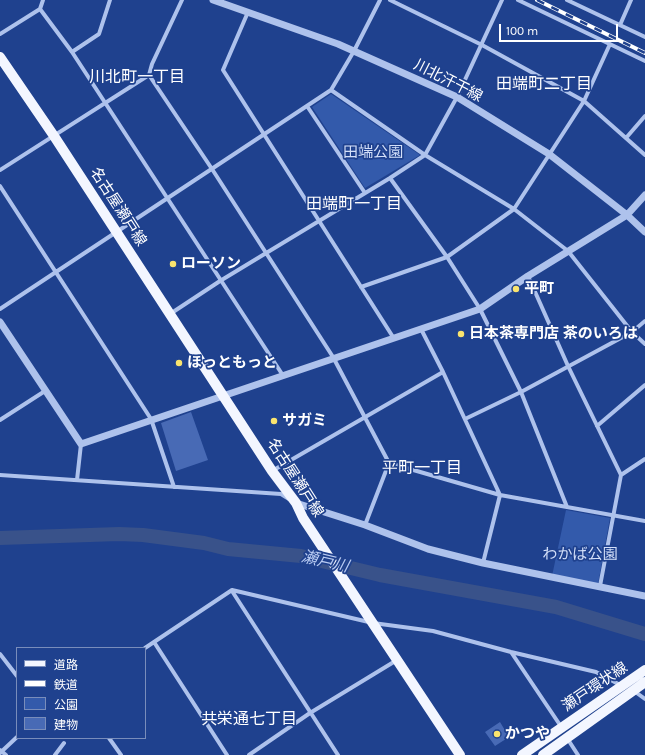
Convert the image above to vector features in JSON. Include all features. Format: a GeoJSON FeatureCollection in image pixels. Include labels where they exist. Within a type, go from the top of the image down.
{"type":"FeatureCollection","features":[{"type":"Feature","properties":{"kind":"main road","name":"名古屋瀬戸線"},"geometry":{"type":"LineString","coordinates":[[0,57],[54,136],[272,471],[296,503],[303,518],[460,755]]}},
{"type":"Feature","properties":{"kind":"main road","name":"瀬戸環状線"},"geometry":{"type":"LineString","coordinates":[[522,755],[645,670]]}},
{"type":"Feature","properties":{"kind":"main road","name":"瀬戸環状線"},"geometry":{"type":"LineString","coordinates":[[544,755],[645,682]]}},
{"type":"Feature","properties":{"kind":"street"},"geometry":{"type":"LineString","coordinates":[[0,34],[40,9],[43,0]]}},
{"type":"Feature","properties":{"kind":"street"},"geometry":{"type":"LineString","coordinates":[[72,52],[99,34],[110,0]]}},
{"type":"Feature","properties":{"kind":"street"},"geometry":{"type":"LineString","coordinates":[[0,170],[149,75],[152,64],[182,0]]}},
{"type":"Feature","properties":{"kind":"street","name":"川北汗干線"},"geometry":{"type":"LineString","coordinates":[[213,0],[354,51],[457,97],[549,154],[627,215],[645,232]]}},
{"type":"Feature","properties":{"kind":"street"},"geometry":{"type":"LineString","coordinates":[[0,309],[57,273],[331,90],[354,51],[380,0]]}},
{"type":"Feature","properties":{"kind":"street"},"geometry":{"type":"LineString","coordinates":[[390,0],[482,45],[584,101],[645,155]]}},
{"type":"Feature","properties":{"kind":"street"},"geometry":{"type":"LineString","coordinates":[[170,314],[220,280],[390,178],[425,155],[457,97],[502,0]]}},
{"type":"Feature","properties":{"kind":"street"},"geometry":{"type":"LineString","coordinates":[[518,0],[645,61]]}},
{"type":"Feature","properties":{"kind":"street"},"geometry":{"type":"LineString","coordinates":[[567,0],[645,38]]}},
{"type":"Feature","properties":{"kind":"street"},"geometry":{"type":"LineString","coordinates":[[620,25],[631,0]]}},
{"type":"Feature","properties":{"kind":"street"},"geometry":{"type":"LineString","coordinates":[[40,9],[72,52],[282,374]]}},
{"type":"Feature","properties":{"kind":"street"},"geometry":{"type":"LineString","coordinates":[[248,12],[223,70],[393,337]]}},
{"type":"Feature","properties":{"kind":"street"},"geometry":{"type":"LineString","coordinates":[[361,286],[447,257],[514,209],[584,101],[610,44]]}},
{"type":"Feature","properties":{"kind":"street"},"geometry":{"type":"LineString","coordinates":[[149,75],[334,357],[389,463],[500,495],[645,521]]}},
{"type":"Feature","properties":{"kind":"street"},"geometry":{"type":"LineString","coordinates":[[331,90],[425,155],[514,209],[568,251],[632,332],[645,344]]}},
{"type":"Feature","properties":{"kind":"street"},"geometry":{"type":"LineString","coordinates":[[307,106],[365,193]]}},
{"type":"Feature","properties":{"kind":"street"},"geometry":{"type":"LineString","coordinates":[[626,138],[645,116]]}},
{"type":"Feature","properties":{"kind":"street"},"geometry":{"type":"LineString","coordinates":[[390,178],[447,257],[480,309],[521,392],[568,507]]}},
{"type":"Feature","properties":{"kind":"street"},"geometry":{"type":"LineString","coordinates":[[0,186],[151,419],[174,486]]}},
{"type":"Feature","properties":{"kind":"street"},"geometry":{"type":"LineString","coordinates":[[81,444],[282,374],[480,309],[528,276],[627,215],[645,195]]}},
{"type":"Feature","properties":{"kind":"street"},"geometry":{"type":"LineString","coordinates":[[528,276],[568,366],[621,475],[600,586]]}},
{"type":"Feature","properties":{"kind":"street"},"geometry":{"type":"LineString","coordinates":[[465,419],[521,392],[632,332],[645,321]]}},
{"type":"Feature","properties":{"kind":"street"},"geometry":{"type":"LineString","coordinates":[[0,322],[81,444],[77,480]]}},
{"type":"Feature","properties":{"kind":"street"},"geometry":{"type":"LineString","coordinates":[[420,328],[443,372],[500,495],[483,563]]}},
{"type":"Feature","properties":{"kind":"street"},"geometry":{"type":"LineString","coordinates":[[272,471],[443,372]]}},
{"type":"Feature","properties":{"kind":"street"},"geometry":{"type":"LineString","coordinates":[[597,426],[645,385]]}},
{"type":"Feature","properties":{"kind":"street"},"geometry":{"type":"LineString","coordinates":[[0,420],[44,390]]}},
{"type":"Feature","properties":{"kind":"street"},"geometry":{"type":"LineString","coordinates":[[621,475],[645,459]]}},
{"type":"Feature","properties":{"kind":"street"},"geometry":{"type":"LineString","coordinates":[[365,525],[389,463]]}},
{"type":"Feature","properties":{"kind":"street"},"geometry":{"type":"LineString","coordinates":[[0,475],[281,494],[296,503],[365,525],[428,549],[483,563],[645,596]]}},
{"type":"Feature","properties":{"kind":"street"},"geometry":{"type":"LineString","coordinates":[[232,590],[338,755]]}},
{"type":"Feature","properties":{"kind":"street"},"geometry":{"type":"LineString","coordinates":[[146,647],[232,590],[373,623],[433,631],[511,652],[596,672],[622,686]]}},
{"type":"Feature","properties":{"kind":"street"},"geometry":{"type":"LineString","coordinates":[[154,642],[227,755]]}},
{"type":"Feature","properties":{"kind":"street"},"geometry":{"type":"LineString","coordinates":[[511,652],[562,727],[578,755]]}},
{"type":"Feature","properties":{"kind":"street"},"geometry":{"type":"LineString","coordinates":[[0,654],[16,675]]}},
{"type":"Feature","properties":{"kind":"street"},"geometry":{"type":"LineString","coordinates":[[249,755],[310,713],[397,660]]}},
{"type":"Feature","properties":{"kind":"street"},"geometry":{"type":"LineString","coordinates":[[633,691],[645,699]]}},
{"type":"Feature","properties":{"kind":"street"},"geometry":{"type":"LineString","coordinates":[[6,755],[1,751],[16,738]]}},
{"type":"Feature","properties":{"kind":"street"},"geometry":{"type":"LineString","coordinates":[[110,739],[121,755]]}},
{"type":"Feature","properties":{"kind":"street"},"geometry":{"type":"LineString","coordinates":[[55,755],[64,743]]}},
{"type":"Feature","properties":{"kind":"green space","name":"田端公園"},"geometry":{"type":"Polygon","coordinates":[[[331,94],[420,155],[365,188],[312,107],[331,94]]]}},
{"type":"Feature","properties":{"kind":"green space","name":"わかば公園"},"geometry":{"type":"Polygon","coordinates":[[[566,510],[610,518],[598,584],[552,576],[566,510]]]}},
{"type":"Feature","properties":{"kind":"building"},"geometry":{"type":"Polygon","coordinates":[[[191,412],[208,460],[176,471],[161,423],[191,412]]]}},
{"type":"Feature","properties":{"kind":"building","name":"かつや"},"geometry":{"type":"Polygon","coordinates":[[[500,722],[509,737],[495,746],[485,732],[500,722]]]}},
{"type":"Feature","properties":{"kind":"waterway","name":"瀬戸川"},"geometry":{"type":"LineString","coordinates":[[0,538],[119,534],[143,535],[204,543],[228,549],[301,556],[380,575],[556,607],[645,634]]}},
{"type":"Feature","properties":{"kind":"railway"},"geometry":{"type":"LineString","coordinates":[[537,0],[645,53]]}},
{"type":"Feature","properties":{"kind":"place","name":"ローソン"},"geometry":{"type":"Point","coordinates":[173,264]}},
{"type":"Feature","properties":{"kind":"place","name":"平町"},"geometry":{"type":"Point","coordinates":[516,289]}},
{"type":"Feature","properties":{"kind":"place","name":"日本茶専門店 茶のいろは"},"geometry":{"type":"Point","coordinates":[461,334]}},
{"type":"Feature","properties":{"kind":"place","name":"ほっともっと"},"geometry":{"type":"Point","coordinates":[179,363]}},
{"type":"Feature","properties":{"kind":"place","name":"サガミ"},"geometry":{"type":"Point","coordinates":[274,421]}},
{"type":"Feature","properties":{"kind":"place","name":"かつや"},"geometry":{"type":"Point","coordinates":[497,734]}},
{"type":"Feature","properties":{"kind":"district","name":"川北町一丁目"},"geometry":{"type":"Point","coordinates":[137,77]}},
{"type":"Feature","properties":{"kind":"district","name":"田端町二丁目"},"geometry":{"type":"Point","coordinates":[544,84]}},
{"type":"Feature","properties":{"kind":"district","name":"田端町一丁目"},"geometry":{"type":"Point","coordinates":[354,204]}},
{"type":"Feature","properties":{"kind":"district","name":"平町一丁目"},"geometry":{"type":"Point","coordinates":[422,468]}},
{"type":"Feature","properties":{"kind":"district","name":"共栄通七丁目"},"geometry":{"type":"Point","coordinates":[249,719]}}]}
